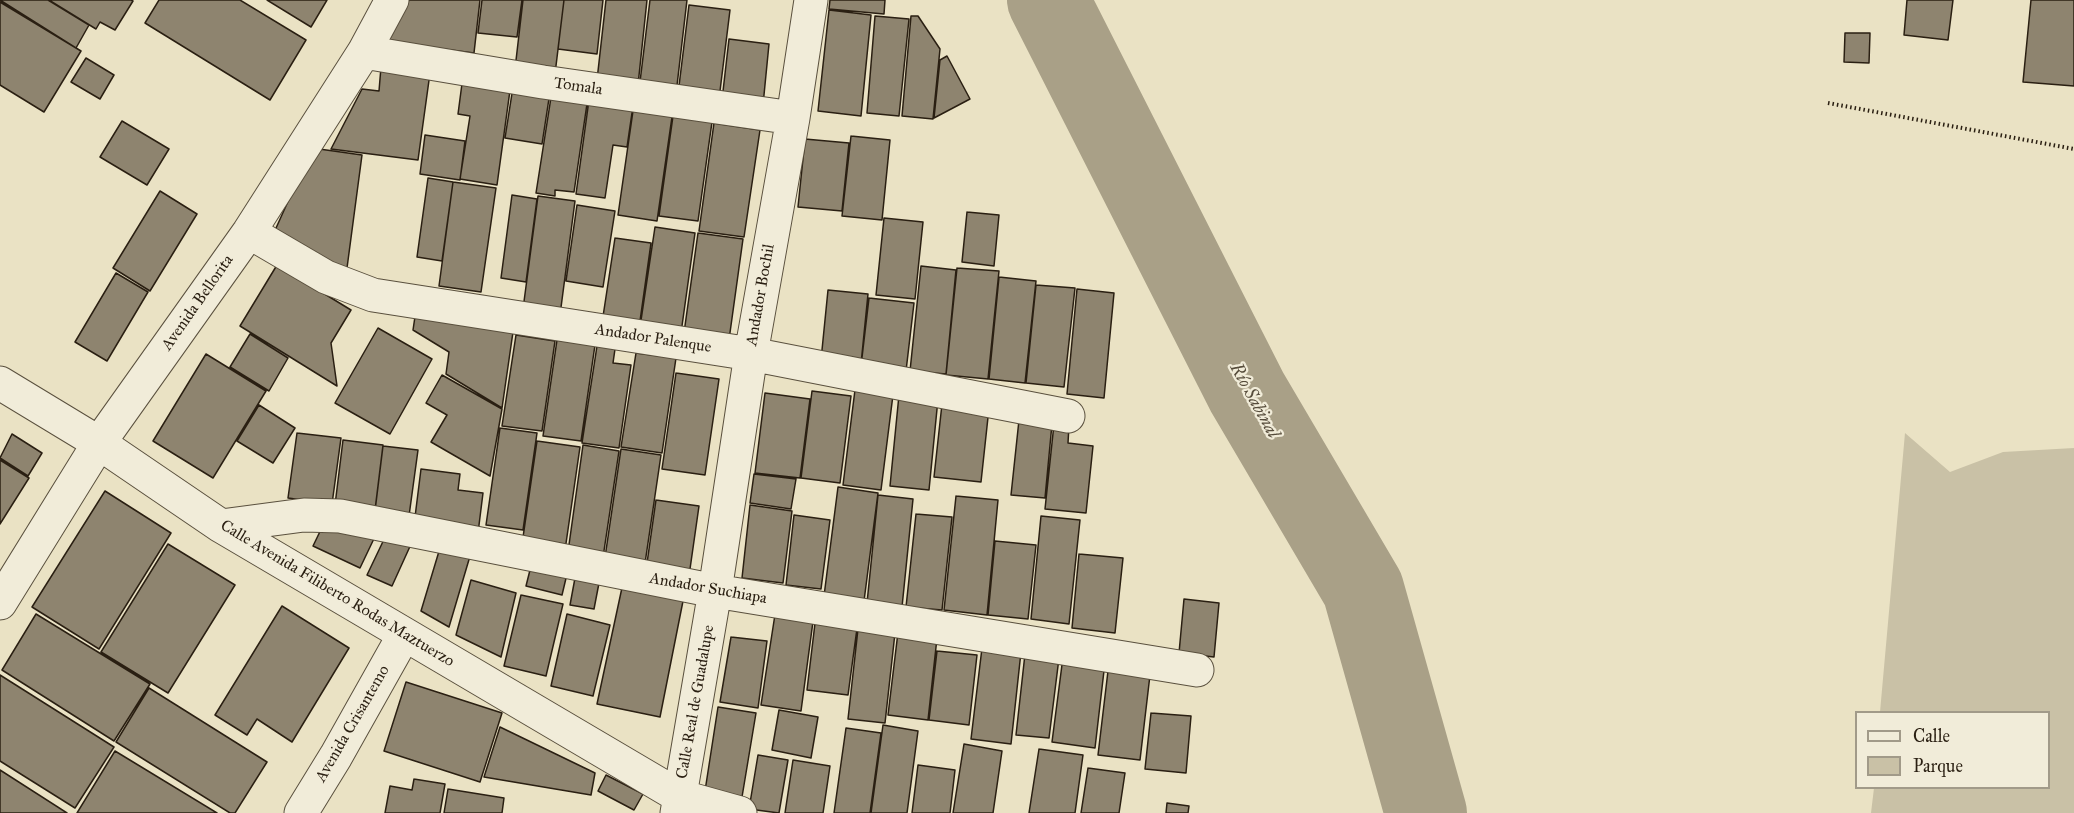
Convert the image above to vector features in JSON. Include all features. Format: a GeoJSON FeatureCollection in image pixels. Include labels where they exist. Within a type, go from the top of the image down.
{"type":"FeatureCollection","features":[{"type":"Feature","properties":{"kind":"street","name":"Avenida Bellorita"},"geometry":{"type":"LineString","coordinates":[[0,603],[99,443],[249,232],[364,52],[392,0]]}},
{"type":"Feature","properties":{"kind":"street","name":"Andador Bochil"},"geometry":{"type":"LineString","coordinates":[[715,591],[751,354],[794,118],[811,0]]}},
{"type":"Feature","properties":{"kind":"street","name":"Tomala"},"geometry":{"type":"LineString","coordinates":[[364,52],[543,82],[794,118]]}},
{"type":"Feature","properties":{"kind":"street","name":"Andador Palenque"},"geometry":{"type":"LineString","coordinates":[[249,232],[326,278],[373,295],[751,354],[1068,416]]}},
{"type":"Feature","properties":{"kind":"street","name":"Calle Avenida Filiberto Rodas Maztuerzo"},"geometry":{"type":"LineString","coordinates":[[0,383],[99,443],[221,526],[404,635],[678,805],[740,813]]}},
{"type":"Feature","properties":{"kind":"street","name":"Andador Suchiapa"},"geometry":{"type":"LineString","coordinates":[[221,526],[304,515],[340,516],[715,591],[1197,670]]}},
{"type":"Feature","properties":{"kind":"street","name":"Calle Real de Guadalupe"},"geometry":{"type":"LineString","coordinates":[[678,805],[715,591]]}},
{"type":"Feature","properties":{"kind":"street","name":"Avenida Crisantemo"},"geometry":{"type":"LineString","coordinates":[[301,813],[404,635]]}},
{"type":"Feature","properties":{"kind":"path"},"geometry":{"type":"LineString","coordinates":[[1828,103],[2074,149]]}},
{"type":"Feature","properties":{"kind":"green space"},"geometry":{"type":"Polygon","coordinates":[[[1905,433],[1950,472],[2003,452],[2074,448],[2074,813],[1871,813],[1874,789],[2050,789],[2050,711],[1880,711],[1905,433]]]}},
{"type":"Feature","properties":{"kind":"building"},"geometry":{"type":"Polygon","coordinates":[[[0,0],[48,0],[89,25],[76,48],[0,0]]]}},
{"type":"Feature","properties":{"kind":"building"},"geometry":{"type":"Polygon","coordinates":[[[49,0],[133,1],[115,30],[100,22],[96,29],[49,0]]]}},
{"type":"Feature","properties":{"kind":"building"},"geometry":{"type":"Polygon","coordinates":[[[159,0],[240,0],[306,40],[270,100],[145,23],[159,0]]]}},
{"type":"Feature","properties":{"kind":"building"},"geometry":{"type":"Polygon","coordinates":[[[267,0],[327,0],[311,27],[267,0]]]}},
{"type":"Feature","properties":{"kind":"building"},"geometry":{"type":"Polygon","coordinates":[[[409,0],[480,0],[474,53],[388,42],[409,0]]]}},
{"type":"Feature","properties":{"kind":"building"},"geometry":{"type":"Polygon","coordinates":[[[482,0],[522,0],[517,37],[478,33],[482,0]]]}},
{"type":"Feature","properties":{"kind":"building"},"geometry":{"type":"Polygon","coordinates":[[[523,0],[564,0],[555,74],[515,69],[523,0]]]}},
{"type":"Feature","properties":{"kind":"building"},"geometry":{"type":"Polygon","coordinates":[[[564,0],[603,0],[597,54],[558,49],[564,0]]]}},
{"type":"Feature","properties":{"kind":"building"},"geometry":{"type":"Polygon","coordinates":[[[606,0],[647,0],[638,85],[597,80],[606,0]]]}},
{"type":"Feature","properties":{"kind":"building"},"geometry":{"type":"Polygon","coordinates":[[[650,0],[687,0],[676,94],[639,90],[650,0]]]}},
{"type":"Feature","properties":{"kind":"building"},"geometry":{"type":"Polygon","coordinates":[[[830,0],[885,0],[884,14],[829,9],[830,0]]]}},
{"type":"Feature","properties":{"kind":"building"},"geometry":{"type":"Polygon","coordinates":[[[1907,0],[1953,0],[1948,40],[1904,35],[1907,0]]]}},
{"type":"Feature","properties":{"kind":"building"},"geometry":{"type":"Polygon","coordinates":[[[2031,0],[2074,0],[2074,86],[2023,82],[2031,0]]]}},
{"type":"Feature","properties":{"kind":"building"},"geometry":{"type":"Polygon","coordinates":[[[0,2],[81,51],[44,112],[0,85],[0,2]]]}},
{"type":"Feature","properties":{"kind":"building"},"geometry":{"type":"Polygon","coordinates":[[[689,5],[730,10],[719,99],[678,94],[689,5]]]}},
{"type":"Feature","properties":{"kind":"building"},"geometry":{"type":"Polygon","coordinates":[[[829,10],[871,15],[861,116],[818,111],[829,10]]]}},
{"type":"Feature","properties":{"kind":"building"},"geometry":{"type":"Polygon","coordinates":[[[875,16],[909,19],[899,116],[867,113],[875,16]]]}},
{"type":"Feature","properties":{"kind":"building"},"geometry":{"type":"Polygon","coordinates":[[[911,16],[918,16],[940,49],[933,119],[902,116],[911,16]]]}},
{"type":"Feature","properties":{"kind":"building"},"geometry":{"type":"Polygon","coordinates":[[[1845,33],[1870,33],[1869,63],[1844,62],[1845,33]]]}},
{"type":"Feature","properties":{"kind":"building"},"geometry":{"type":"Polygon","coordinates":[[[729,39],[769,44],[763,105],[722,100],[729,39]]]}},
{"type":"Feature","properties":{"kind":"building"},"geometry":{"type":"Polygon","coordinates":[[[947,56],[970,99],[934,118],[940,60],[947,56]]]}},
{"type":"Feature","properties":{"kind":"building"},"geometry":{"type":"Polygon","coordinates":[[[86,58],[114,75],[100,99],[71,82],[86,58]]]}},
{"type":"Feature","properties":{"kind":"building"},"geometry":{"type":"Polygon","coordinates":[[[381,67],[430,73],[418,160],[331,149],[362,89],[379,91],[381,67]]]}},
{"type":"Feature","properties":{"kind":"building"},"geometry":{"type":"Polygon","coordinates":[[[463,76],[511,83],[497,185],[460,179],[470,116],[458,114],[463,76]]]}},
{"type":"Feature","properties":{"kind":"building"},"geometry":{"type":"Polygon","coordinates":[[[513,87],[550,92],[542,144],[505,138],[513,87]]]}},
{"type":"Feature","properties":{"kind":"building"},"geometry":{"type":"Polygon","coordinates":[[[552,91],[588,97],[574,192],[555,190],[555,196],[536,193],[552,91]]]}},
{"type":"Feature","properties":{"kind":"building"},"geometry":{"type":"Polygon","coordinates":[[[589,100],[633,106],[627,147],[613,145],[605,198],[576,194],[589,100]]]}},
{"type":"Feature","properties":{"kind":"building"},"geometry":{"type":"Polygon","coordinates":[[[634,104],[673,110],[657,221],[618,215],[634,104]]]}},
{"type":"Feature","properties":{"kind":"building"},"geometry":{"type":"Polygon","coordinates":[[[674,109],[713,115],[698,221],[659,216],[674,109]]]}},
{"type":"Feature","properties":{"kind":"building"},"geometry":{"type":"Polygon","coordinates":[[[122,121],[169,149],[147,185],[100,157],[122,121]]]}},
{"type":"Feature","properties":{"kind":"building"},"geometry":{"type":"Polygon","coordinates":[[[714,123],[760,130],[744,237],[699,231],[714,123]]]}},
{"type":"Feature","properties":{"kind":"building"},"geometry":{"type":"Polygon","coordinates":[[[425,135],[465,141],[460,180],[420,174],[425,135]]]}},
{"type":"Feature","properties":{"kind":"building"},"geometry":{"type":"Polygon","coordinates":[[[851,136],[890,140],[882,220],[842,216],[851,136]]]}},
{"type":"Feature","properties":{"kind":"building"},"geometry":{"type":"Polygon","coordinates":[[[805,139],[849,143],[842,211],[798,207],[805,139]]]}},
{"type":"Feature","properties":{"kind":"building"},"geometry":{"type":"Polygon","coordinates":[[[312,148],[362,155],[347,268],[312,263],[272,237],[312,148]]]}},
{"type":"Feature","properties":{"kind":"building"},"geometry":{"type":"Polygon","coordinates":[[[428,178],[453,182],[442,261],[417,257],[428,178]]]}},
{"type":"Feature","properties":{"kind":"building"},"geometry":{"type":"Polygon","coordinates":[[[453,182],[496,188],[481,292],[439,286],[453,182]]]}},
{"type":"Feature","properties":{"kind":"building"},"geometry":{"type":"Polygon","coordinates":[[[160,191],[197,214],[150,291],[113,268],[160,191]]]}},
{"type":"Feature","properties":{"kind":"building"},"geometry":{"type":"Polygon","coordinates":[[[512,195],[537,199],[526,282],[501,278],[512,195]]]}},
{"type":"Feature","properties":{"kind":"building"},"geometry":{"type":"Polygon","coordinates":[[[538,196],[575,201],[560,315],[523,309],[538,196]]]}},
{"type":"Feature","properties":{"kind":"building"},"geometry":{"type":"Polygon","coordinates":[[[577,205],[615,211],[603,287],[566,281],[577,205]]]}},
{"type":"Feature","properties":{"kind":"building"},"geometry":{"type":"Polygon","coordinates":[[[967,212],[999,215],[994,266],[962,262],[967,212]]]}},
{"type":"Feature","properties":{"kind":"building"},"geometry":{"type":"Polygon","coordinates":[[[884,218],[923,222],[915,299],[876,295],[884,218]]]}},
{"type":"Feature","properties":{"kind":"building"},"geometry":{"type":"Polygon","coordinates":[[[655,227],[695,233],[681,333],[640,327],[655,227]]]}},
{"type":"Feature","properties":{"kind":"building"},"geometry":{"type":"Polygon","coordinates":[[[698,233],[743,239],[728,347],[683,340],[698,233]]]}},
{"type":"Feature","properties":{"kind":"building"},"geometry":{"type":"Polygon","coordinates":[[[615,238],[651,243],[639,328],[602,323],[615,238]]]}},
{"type":"Feature","properties":{"kind":"building"},"geometry":{"type":"Polygon","coordinates":[[[277,265],[351,310],[331,343],[337,386],[240,326],[277,265]]]}},
{"type":"Feature","properties":{"kind":"building"},"geometry":{"type":"Polygon","coordinates":[[[921,266],[956,270],[946,374],[910,371],[921,266]]]}},
{"type":"Feature","properties":{"kind":"building"},"geometry":{"type":"Polygon","coordinates":[[[957,268],[999,271],[988,379],[946,375],[957,268]]]}},
{"type":"Feature","properties":{"kind":"building"},"geometry":{"type":"Polygon","coordinates":[[[116,273],[148,292],[107,361],[75,342],[116,273]]]}},
{"type":"Feature","properties":{"kind":"building"},"geometry":{"type":"Polygon","coordinates":[[[999,277],[1036,281],[1025,383],[989,379],[999,277]]]}},
{"type":"Feature","properties":{"kind":"building"},"geometry":{"type":"Polygon","coordinates":[[[1036,285],[1075,288],[1064,387],[1026,383],[1036,285]]]}},
{"type":"Feature","properties":{"kind":"building"},"geometry":{"type":"Polygon","coordinates":[[[1077,289],[1114,293],[1104,398],[1067,394],[1077,289]]]}},
{"type":"Feature","properties":{"kind":"building"},"geometry":{"type":"Polygon","coordinates":[[[828,290],[868,294],[861,364],[821,360],[828,290]]]}},
{"type":"Feature","properties":{"kind":"building"},"geometry":{"type":"Polygon","coordinates":[[[869,298],[914,303],[906,371],[861,366],[869,298]]]}},
{"type":"Feature","properties":{"kind":"building"},"geometry":{"type":"Polygon","coordinates":[[[416,310],[514,325],[502,408],[446,374],[449,352],[413,330],[416,310]]]}},
{"type":"Feature","properties":{"kind":"building"},"geometry":{"type":"Polygon","coordinates":[[[378,328],[432,359],[390,434],[335,403],[378,328]]]}},
{"type":"Feature","properties":{"kind":"building"},"geometry":{"type":"Polygon","coordinates":[[[250,334],[288,358],[269,391],[230,367],[250,334]]]}},
{"type":"Feature","properties":{"kind":"building"},"geometry":{"type":"Polygon","coordinates":[[[516,335],[555,341],[542,431],[502,426],[516,335]]]}},
{"type":"Feature","properties":{"kind":"building"},"geometry":{"type":"Polygon","coordinates":[[[557,340],[595,345],[581,441],[543,436],[557,340]]]}},
{"type":"Feature","properties":{"kind":"building"},"geometry":{"type":"Polygon","coordinates":[[[597,346],[615,349],[613,363],[631,365],[619,448],[582,443],[597,346]]]}},
{"type":"Feature","properties":{"kind":"building"},"geometry":{"type":"Polygon","coordinates":[[[636,353],[676,358],[662,453],[621,447],[636,353]]]}},
{"type":"Feature","properties":{"kind":"building"},"geometry":{"type":"Polygon","coordinates":[[[206,354],[266,391],[213,478],[153,441],[206,354]]]}},
{"type":"Feature","properties":{"kind":"building"},"geometry":{"type":"Polygon","coordinates":[[[676,373],[719,379],[705,475],[662,469],[676,373]]]}},
{"type":"Feature","properties":{"kind":"building"},"geometry":{"type":"Polygon","coordinates":[[[442,375],[502,409],[490,476],[431,442],[447,415],[426,403],[442,375]]]}},
{"type":"Feature","properties":{"kind":"building"},"geometry":{"type":"Polygon","coordinates":[[[856,382],[894,387],[881,490],[843,485],[856,382]]]}},
{"type":"Feature","properties":{"kind":"building"},"geometry":{"type":"Polygon","coordinates":[[[812,391],[851,396],[840,483],[801,478],[812,391]]]}},
{"type":"Feature","properties":{"kind":"building"},"geometry":{"type":"Polygon","coordinates":[[[765,393],[810,399],[800,478],[755,473],[765,393]]]}},
{"type":"Feature","properties":{"kind":"building"},"geometry":{"type":"Polygon","coordinates":[[[899,395],[938,399],[929,490],[890,486],[899,395]]]}},
{"type":"Feature","properties":{"kind":"building"},"geometry":{"type":"Polygon","coordinates":[[[942,404],[989,408],[981,482],[934,477],[942,404]]]}},
{"type":"Feature","properties":{"kind":"building"},"geometry":{"type":"Polygon","coordinates":[[[259,405],[295,428],[273,463],[237,441],[259,405]]]}},
{"type":"Feature","properties":{"kind":"building"},"geometry":{"type":"Polygon","coordinates":[[[1019,420],[1052,424],[1045,498],[1011,495],[1019,420]]]}},
{"type":"Feature","properties":{"kind":"building"},"geometry":{"type":"Polygon","coordinates":[[[1054,424],[1069,425],[1068,443],[1093,446],[1086,513],[1045,509],[1054,424]]]}},
{"type":"Feature","properties":{"kind":"building"},"geometry":{"type":"Polygon","coordinates":[[[500,428],[537,433],[523,530],[486,525],[500,428]]]}},
{"type":"Feature","properties":{"kind":"building"},"geometry":{"type":"Polygon","coordinates":[[[297,433],[341,438],[332,504],[288,498],[297,433]]]}},
{"type":"Feature","properties":{"kind":"building"},"geometry":{"type":"Polygon","coordinates":[[[12,434],[42,453],[28,476],[0,458],[12,434]]]}},
{"type":"Feature","properties":{"kind":"building"},"geometry":{"type":"Polygon","coordinates":[[[343,440],[383,445],[375,510],[335,505],[343,440]]]}},
{"type":"Feature","properties":{"kind":"building"},"geometry":{"type":"Polygon","coordinates":[[[537,441],[580,447],[564,557],[521,551],[537,441]]]}},
{"type":"Feature","properties":{"kind":"building"},"geometry":{"type":"Polygon","coordinates":[[[583,445],[619,451],[602,564],[567,559],[583,445]]]}},
{"type":"Feature","properties":{"kind":"building"},"geometry":{"type":"Polygon","coordinates":[[[383,446],[418,450],[409,516],[375,511],[383,446]]]}},
{"type":"Feature","properties":{"kind":"building"},"geometry":{"type":"Polygon","coordinates":[[[621,449],[661,455],[644,570],[604,564],[621,449]]]}},
{"type":"Feature","properties":{"kind":"building"},"geometry":{"type":"Polygon","coordinates":[[[0,460],[29,478],[0,524],[0,460]]]}},
{"type":"Feature","properties":{"kind":"building"},"geometry":{"type":"Polygon","coordinates":[[[421,469],[460,474],[458,490],[483,493],[478,533],[414,525],[421,469]]]}},
{"type":"Feature","properties":{"kind":"building"},"geometry":{"type":"Polygon","coordinates":[[[754,474],[796,479],[791,509],[750,503],[754,474]]]}},
{"type":"Feature","properties":{"kind":"building"},"geometry":{"type":"Polygon","coordinates":[[[838,487],[878,493],[864,601],[824,596],[838,487]]]}},
{"type":"Feature","properties":{"kind":"building"},"geometry":{"type":"Polygon","coordinates":[[[105,491],[171,533],[99,649],[32,607],[105,491]]]}},
{"type":"Feature","properties":{"kind":"building"},"geometry":{"type":"Polygon","coordinates":[[[878,495],[913,499],[902,607],[867,603],[878,495]]]}},
{"type":"Feature","properties":{"kind":"building"},"geometry":{"type":"Polygon","coordinates":[[[956,496],[998,500],[987,615],[944,610],[956,496]]]}},
{"type":"Feature","properties":{"kind":"building"},"geometry":{"type":"Polygon","coordinates":[[[656,500],[699,506],[689,576],[646,570],[656,500]]]}},
{"type":"Feature","properties":{"kind":"building"},"geometry":{"type":"Polygon","coordinates":[[[750,505],[792,511],[783,583],[742,578],[750,505]]]}},
{"type":"Feature","properties":{"kind":"building"},"geometry":{"type":"Polygon","coordinates":[[[916,514],[952,517],[942,610],[906,607],[916,514]]]}},
{"type":"Feature","properties":{"kind":"building"},"geometry":{"type":"Polygon","coordinates":[[[794,515],[830,520],[821,589],[786,585],[794,515]]]}},
{"type":"Feature","properties":{"kind":"building"},"geometry":{"type":"Polygon","coordinates":[[[1041,516],[1080,520],[1069,624],[1031,619],[1041,516]]]}},
{"type":"Feature","properties":{"kind":"building"},"geometry":{"type":"Polygon","coordinates":[[[327,517],[380,526],[360,568],[313,546],[327,517]]]}},
{"type":"Feature","properties":{"kind":"building"},"geometry":{"type":"Polygon","coordinates":[[[388,531],[412,542],[392,586],[367,575],[388,531]]]}},
{"type":"Feature","properties":{"kind":"building"},"geometry":{"type":"Polygon","coordinates":[[[443,538],[473,546],[449,627],[421,611],[443,538]]]}},
{"type":"Feature","properties":{"kind":"building"},"geometry":{"type":"Polygon","coordinates":[[[995,541],[1036,545],[1028,619],[988,615],[995,541]]]}},
{"type":"Feature","properties":{"kind":"building"},"geometry":{"type":"Polygon","coordinates":[[[168,544],[235,585],[168,693],[101,652],[168,544]]]}},
{"type":"Feature","properties":{"kind":"building"},"geometry":{"type":"Polygon","coordinates":[[[1079,554],[1123,558],[1115,633],[1072,628],[1079,554]]]}},
{"type":"Feature","properties":{"kind":"building"},"geometry":{"type":"Polygon","coordinates":[[[531,566],[567,574],[562,595],[526,586],[531,566]]]}},
{"type":"Feature","properties":{"kind":"building"},"geometry":{"type":"Polygon","coordinates":[[[575,578],[599,583],[594,609],[570,605],[575,578]]]}},
{"type":"Feature","properties":{"kind":"building"},"geometry":{"type":"Polygon","coordinates":[[[471,580],[516,593],[501,657],[456,635],[471,580]]]}},
{"type":"Feature","properties":{"kind":"building"},"geometry":{"type":"Polygon","coordinates":[[[623,583],[684,596],[660,717],[597,704],[623,583]]]}},
{"type":"Feature","properties":{"kind":"building"},"geometry":{"type":"Polygon","coordinates":[[[521,595],[563,604],[546,676],[504,666],[521,595]]]}},
{"type":"Feature","properties":{"kind":"building"},"geometry":{"type":"Polygon","coordinates":[[[1184,599],[1219,603],[1214,657],[1179,653],[1184,599]]]}},
{"type":"Feature","properties":{"kind":"building"},"geometry":{"type":"Polygon","coordinates":[[[282,606],[349,648],[292,742],[257,719],[247,735],[215,715],[282,606]]]}},
{"type":"Feature","properties":{"kind":"building"},"geometry":{"type":"Polygon","coordinates":[[[776,608],[814,614],[801,711],[761,705],[776,608]]]}},
{"type":"Feature","properties":{"kind":"building"},"geometry":{"type":"Polygon","coordinates":[[[36,614],[150,684],[114,741],[2,670],[36,614]]]}},
{"type":"Feature","properties":{"kind":"building"},"geometry":{"type":"Polygon","coordinates":[[[567,614],[610,625],[593,696],[551,686],[567,614]]]}},
{"type":"Feature","properties":{"kind":"building"},"geometry":{"type":"Polygon","coordinates":[[[816,615],[858,621],[848,695],[807,690],[816,615]]]}},
{"type":"Feature","properties":{"kind":"building"},"geometry":{"type":"Polygon","coordinates":[[[859,620],[896,624],[885,723],[848,719],[859,620]]]}},
{"type":"Feature","properties":{"kind":"building"},"geometry":{"type":"Polygon","coordinates":[[[899,624],[938,629],[928,720],[888,715],[899,624]]]}},
{"type":"Feature","properties":{"kind":"building"},"geometry":{"type":"Polygon","coordinates":[[[731,637],[767,641],[758,708],[720,702],[731,637]]]}},
{"type":"Feature","properties":{"kind":"building"},"geometry":{"type":"Polygon","coordinates":[[[982,648],[1021,652],[1011,744],[971,739],[982,648]]]}},
{"type":"Feature","properties":{"kind":"building"},"geometry":{"type":"Polygon","coordinates":[[[937,651],[977,655],[969,725],[929,720],[937,651]]]}},
{"type":"Feature","properties":{"kind":"building"},"geometry":{"type":"Polygon","coordinates":[[[1025,654],[1059,658],[1049,738],[1016,735],[1025,654]]]}},
{"type":"Feature","properties":{"kind":"building"},"geometry":{"type":"Polygon","coordinates":[[[1063,657],[1105,662],[1095,748],[1052,742],[1063,657]]]}},
{"type":"Feature","properties":{"kind":"building"},"geometry":{"type":"Polygon","coordinates":[[[1108,671],[1150,675],[1140,760],[1098,755],[1108,671]]]}},
{"type":"Feature","properties":{"kind":"building"},"geometry":{"type":"Polygon","coordinates":[[[0,675],[114,747],[75,808],[0,761],[0,675]]]}},
{"type":"Feature","properties":{"kind":"building"},"geometry":{"type":"Polygon","coordinates":[[[406,682],[502,713],[480,782],[384,751],[406,682]]]}},
{"type":"Feature","properties":{"kind":"building"},"geometry":{"type":"Polygon","coordinates":[[[149,688],[267,762],[235,813],[230,813],[116,742],[149,688]]]}},
{"type":"Feature","properties":{"kind":"building"},"geometry":{"type":"Polygon","coordinates":[[[718,707],[756,713],[742,797],[705,791],[718,707]]]}},
{"type":"Feature","properties":{"kind":"building"},"geometry":{"type":"Polygon","coordinates":[[[779,710],[818,717],[811,758],[772,750],[779,710]]]}},
{"type":"Feature","properties":{"kind":"building"},"geometry":{"type":"Polygon","coordinates":[[[1151,713],[1191,716],[1186,773],[1145,769],[1151,713]]]}},
{"type":"Feature","properties":{"kind":"building"},"geometry":{"type":"Polygon","coordinates":[[[883,725],[918,731],[907,813],[871,813],[883,725]]]}},
{"type":"Feature","properties":{"kind":"building"},"geometry":{"type":"Polygon","coordinates":[[[500,727],[595,773],[591,795],[484,777],[500,727]]]}},
{"type":"Feature","properties":{"kind":"building"},"geometry":{"type":"Polygon","coordinates":[[[846,728],[881,733],[870,813],[834,813],[846,728]]]}},
{"type":"Feature","properties":{"kind":"building"},"geometry":{"type":"Polygon","coordinates":[[[964,744],[1002,751],[993,813],[953,813],[964,744]]]}},
{"type":"Feature","properties":{"kind":"building"},"geometry":{"type":"Polygon","coordinates":[[[1039,749],[1083,755],[1075,813],[1029,813],[1039,749]]]}},
{"type":"Feature","properties":{"kind":"building"},"geometry":{"type":"Polygon","coordinates":[[[115,751],[217,813],[77,813],[115,751]]]}},
{"type":"Feature","properties":{"kind":"building"},"geometry":{"type":"Polygon","coordinates":[[[758,755],[788,760],[779,813],[749,809],[758,755]]]}},
{"type":"Feature","properties":{"kind":"building"},"geometry":{"type":"Polygon","coordinates":[[[793,760],[830,766],[823,813],[785,813],[793,760]]]}},
{"type":"Feature","properties":{"kind":"building"},"geometry":{"type":"Polygon","coordinates":[[[918,765],[955,770],[950,813],[912,813],[918,765]]]}},
{"type":"Feature","properties":{"kind":"building"},"geometry":{"type":"Polygon","coordinates":[[[1088,768],[1125,773],[1119,813],[1081,813],[1088,768]]]}},
{"type":"Feature","properties":{"kind":"building"},"geometry":{"type":"Polygon","coordinates":[[[0,770],[67,813],[0,813],[0,770]]]}},
{"type":"Feature","properties":{"kind":"building"},"geometry":{"type":"Polygon","coordinates":[[[606,775],[643,794],[634,810],[598,791],[606,775]]]}},
{"type":"Feature","properties":{"kind":"building"},"geometry":{"type":"Polygon","coordinates":[[[414,779],[445,784],[440,813],[385,813],[390,786],[412,790],[414,779]]]}},
{"type":"Feature","properties":{"kind":"building"},"geometry":{"type":"Polygon","coordinates":[[[448,789],[504,798],[502,813],[444,813],[448,789]]]}},
{"type":"Feature","properties":{"kind":"building"},"geometry":{"type":"Polygon","coordinates":[[[1167,803],[1189,806],[1188,813],[1166,813],[1167,803]]]}},
{"type":"Feature","properties":{"kind":"waterway","name":"Río Sabinal"},"geometry":{"type":"LineString","coordinates":[[1048,0],[1247,392],[1363,589],[1426,813]]}}]}
